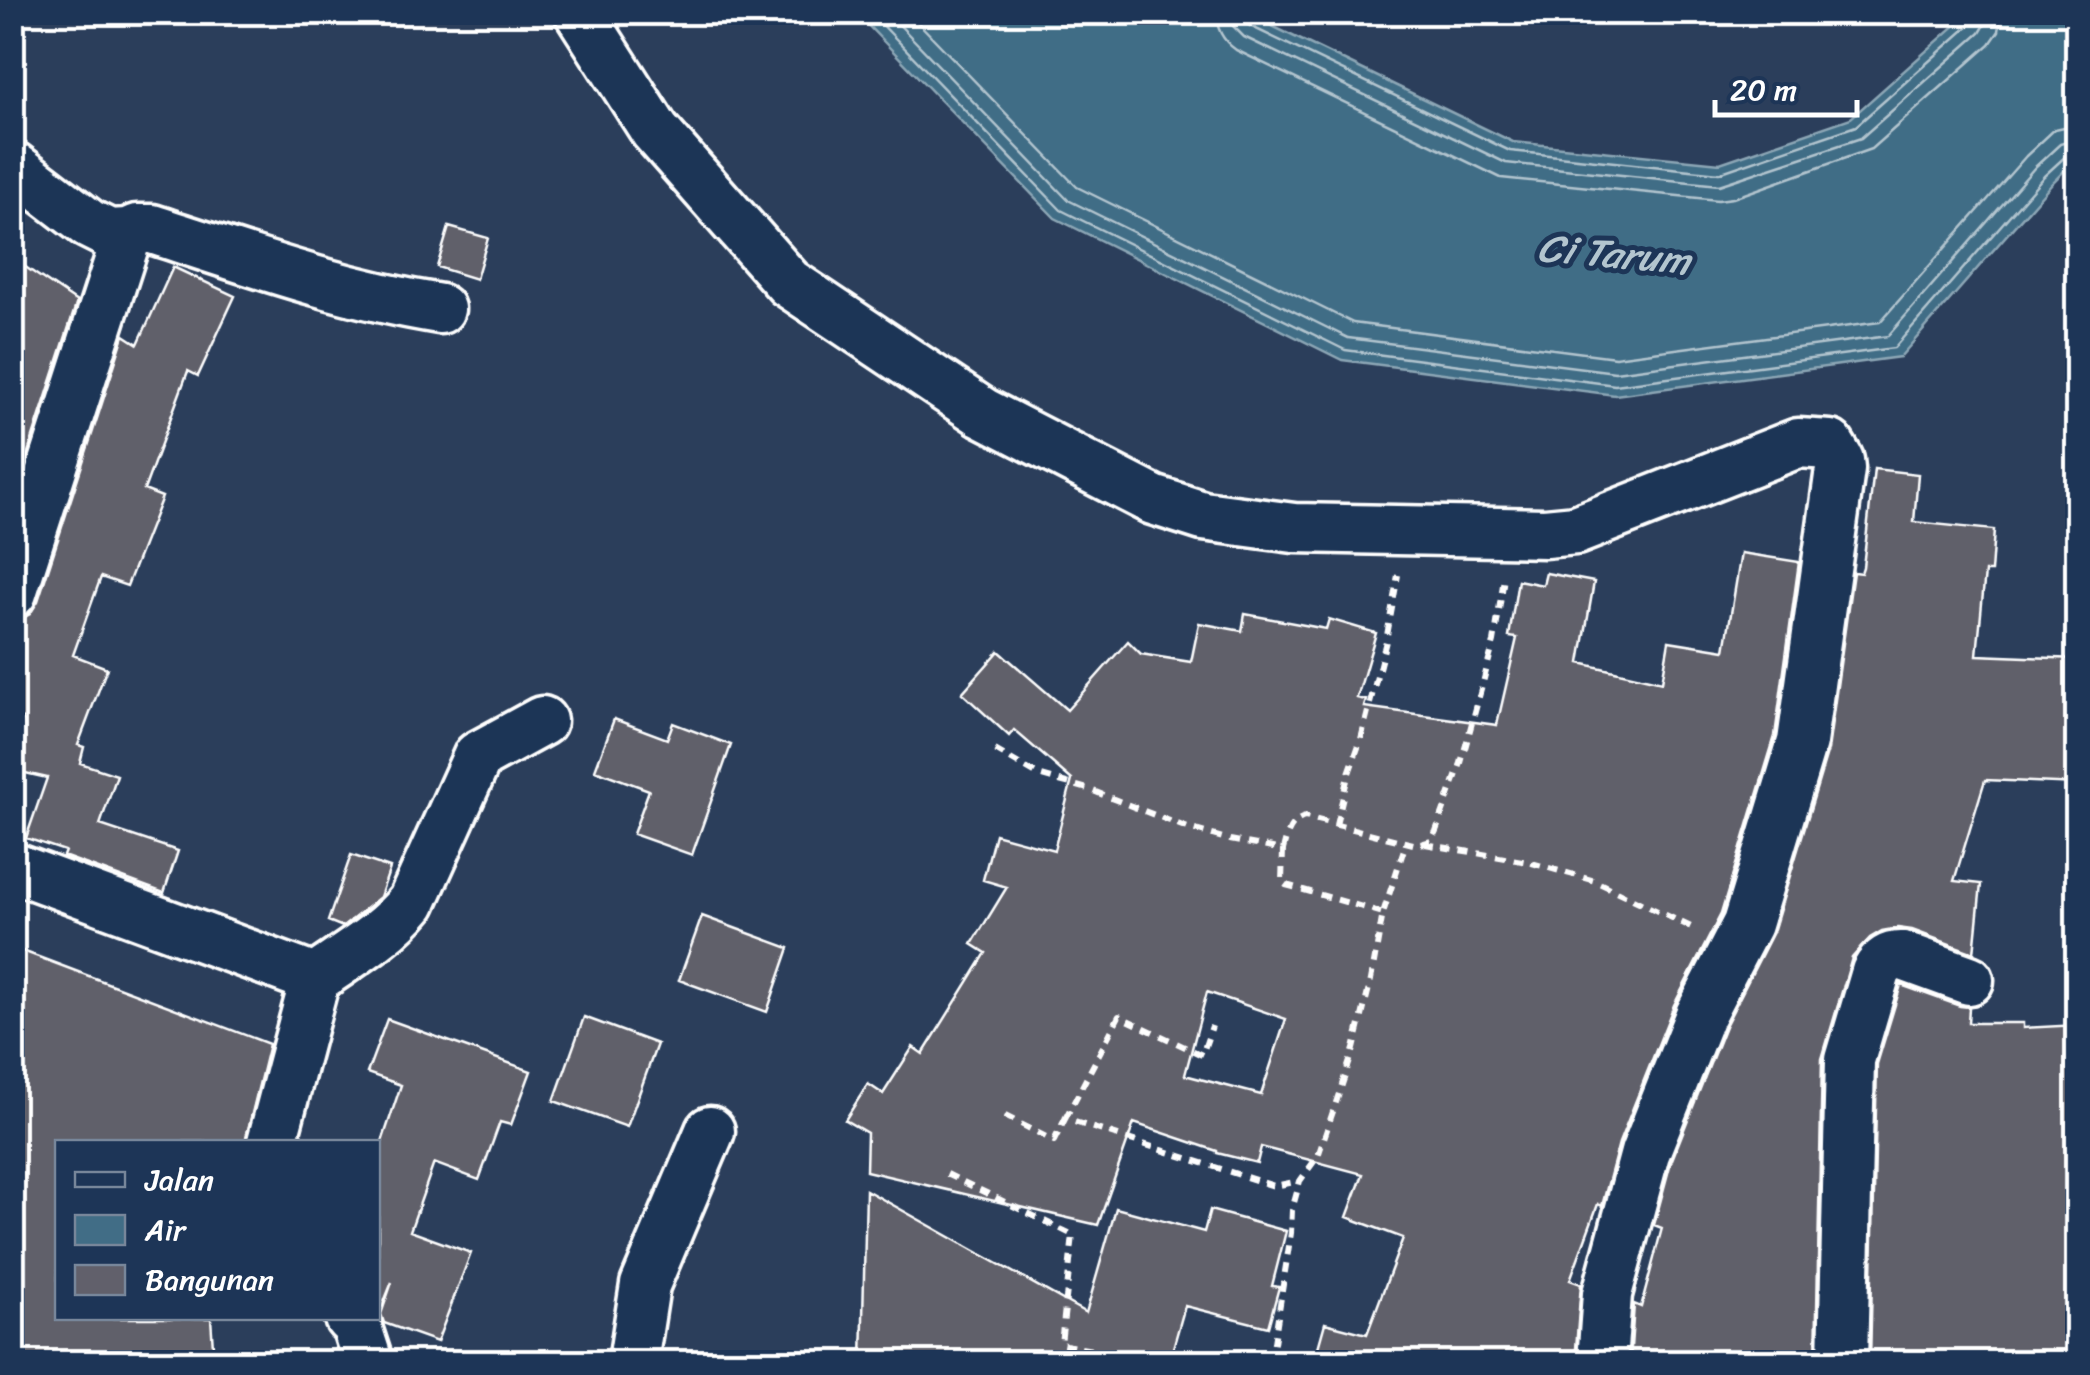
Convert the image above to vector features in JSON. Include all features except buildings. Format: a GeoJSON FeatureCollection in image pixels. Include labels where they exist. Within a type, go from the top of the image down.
{"type":"FeatureCollection","features":[{"type":"Feature","properties":{"kind":"street"},"geometry":{"type":"LineString","coordinates":[[579,12],[656,132],[788,283],[982,412],[1154,500],[1203,516],[1294,528],[1545,533],[1576,530],[1798,443],[1830,445],[1840,469],[1802,742],[1747,924],[1700,1015],[1645,1153],[1608,1294],[1602,1362]]}},
{"type":"Feature","properties":{"kind":"street"},"geometry":{"type":"LineString","coordinates":[[12,165],[89,224],[109,234],[152,229],[323,285],[440,308]]}},
{"type":"Feature","properties":{"kind":"street"},"geometry":{"type":"LineString","coordinates":[[12,593],[128,233]]}},
{"type":"Feature","properties":{"kind":"street"},"geometry":{"type":"LineString","coordinates":[[273,1140],[315,979],[380,934],[412,902],[478,756],[542,721]]}},
{"type":"Feature","properties":{"kind":"street"},"geometry":{"type":"LineString","coordinates":[[12,867],[315,979]]}},
{"type":"Feature","properties":{"kind":"street"},"geometry":{"type":"LineString","coordinates":[[1843,1362],[1850,1060],[1876,972],[1885,960],[1903,956],[1969,980]]}},
{"type":"Feature","properties":{"kind":"street"},"geometry":{"type":"LineString","coordinates":[[633,1362],[646,1285],[710,1131]]}},
{"type":"Feature","properties":{"kind":"street"},"geometry":{"type":"LineString","coordinates":[[351,1320],[366,1349],[368,1362]]}},
{"type":"Feature","properties":{"kind":"path"},"geometry":{"type":"LineString","coordinates":[[1336,825],[1386,641],[1408,529]]}},
{"type":"Feature","properties":{"kind":"path"},"geometry":{"type":"LineString","coordinates":[[1424,844],[1431,841],[1436,831],[1461,763],[1489,659],[1504,583],[1508,532]]}},
{"type":"Feature","properties":{"kind":"path"},"geometry":{"type":"LineString","coordinates":[[995,750],[1038,775],[1088,788],[1186,827],[1283,850]]}},
{"type":"Feature","properties":{"kind":"path"},"geometry":{"type":"LineString","coordinates":[[1383,913],[1282,882],[1283,850],[1295,820],[1305,817],[1406,843],[1528,862],[1595,881],[1734,949]]}},
{"type":"Feature","properties":{"kind":"path"},"geometry":{"type":"LineString","coordinates":[[1271,1362],[1292,1210],[1300,1182],[1318,1156],[1354,1050],[1383,913],[1406,843]]}},
{"type":"Feature","properties":{"kind":"path"},"geometry":{"type":"LineString","coordinates":[[1005,1116],[1054,1141],[1119,1016],[1202,1055],[1212,1026]]}},
{"type":"Feature","properties":{"kind":"path"},"geometry":{"type":"LineString","coordinates":[[1065,1119],[1274,1186],[1300,1182]]}},
{"type":"Feature","properties":{"kind":"path"},"geometry":{"type":"LineString","coordinates":[[947,1174],[1073,1234],[1060,1344],[1154,1362]]}},
{"type":"Feature","properties":{"kind":"water","name":"Ci Tarum"},"geometry":{"type":"Polygon","coordinates":[[[856,13],[1245,13],[1513,142],[1720,163],[1851,118],[1969,13],[2077,13],[2077,158],[1900,357],[1615,395],[1342,360],[1055,218],[856,13]]]}}]}
